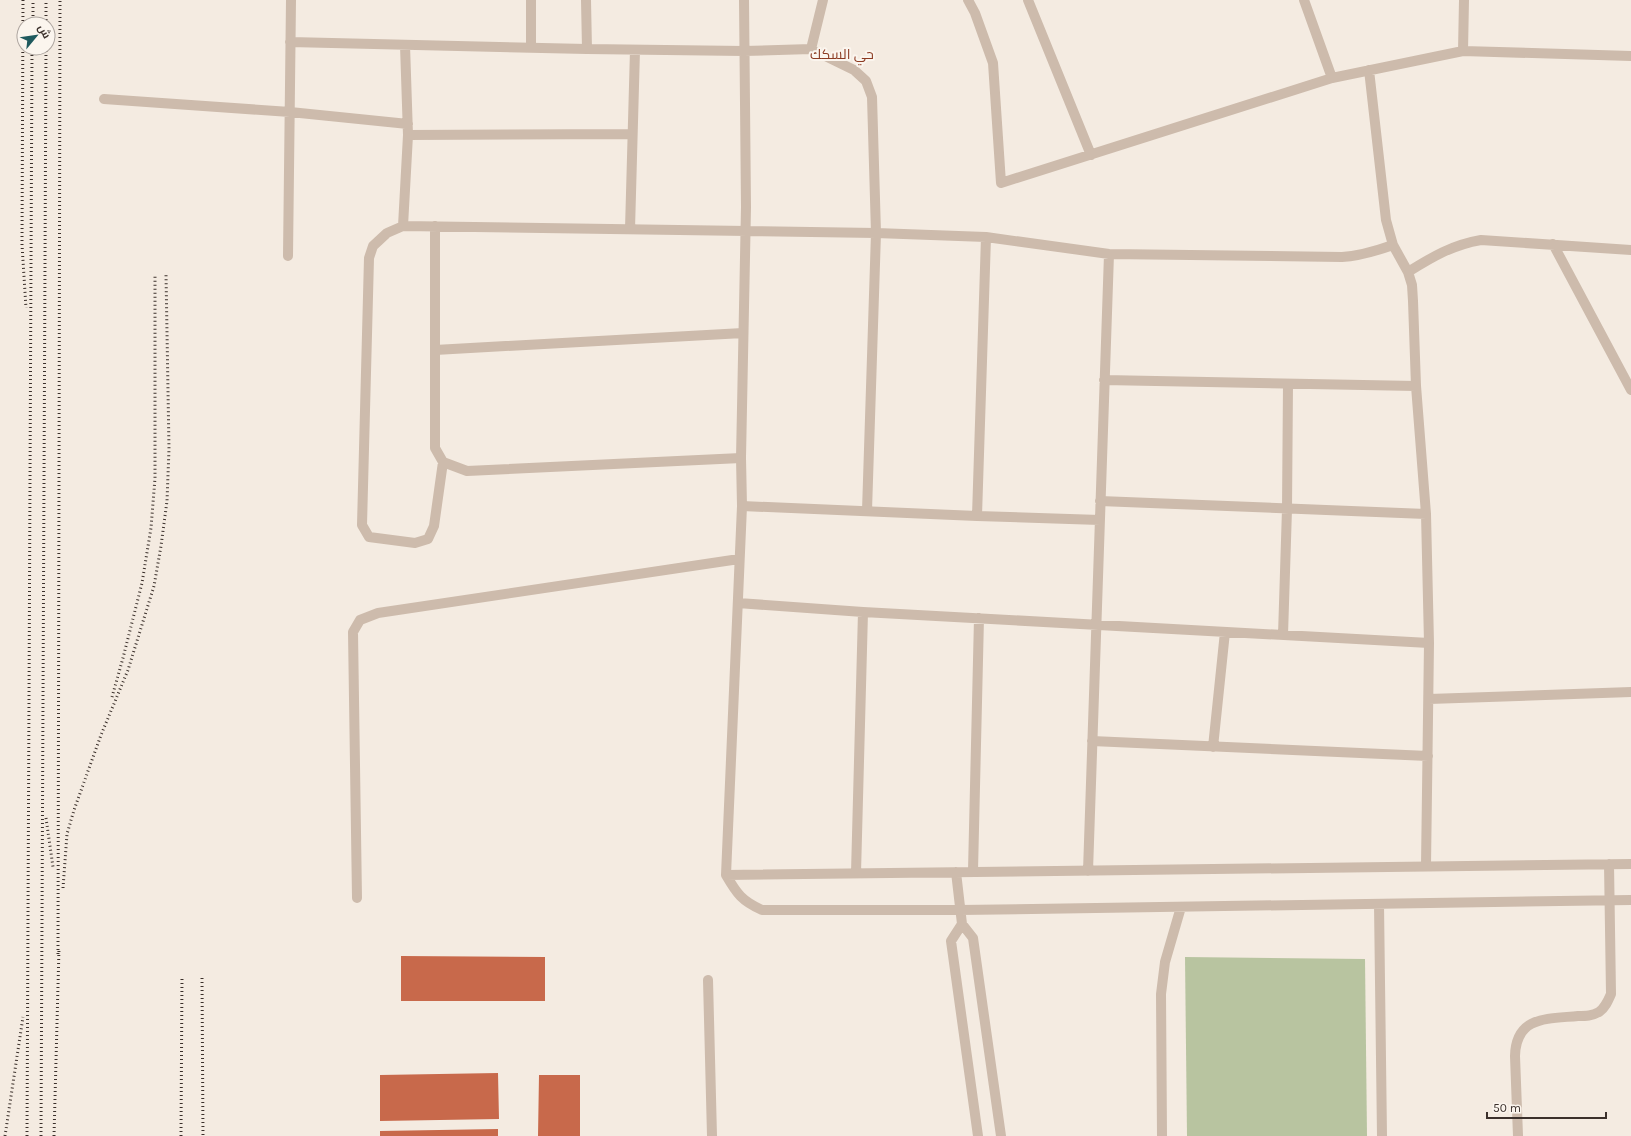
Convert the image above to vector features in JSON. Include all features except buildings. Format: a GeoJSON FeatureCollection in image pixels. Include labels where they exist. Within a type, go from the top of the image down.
{"type":"FeatureCollection","features":[{"type":"Feature","properties":{"kind":"street"},"geometry":{"type":"LineString","coordinates":[[288,256],[290,0]]}},
{"type":"Feature","properties":{"kind":"street"},"geometry":{"type":"LineString","coordinates":[[530,48],[531,0]]}},
{"type":"Feature","properties":{"kind":"street"},"geometry":{"type":"LineString","coordinates":[[586,0],[587,49]]}},
{"type":"Feature","properties":{"kind":"street"},"geometry":{"type":"LineString","coordinates":[[744,0],[745,231],[741,458],[742,506],[726,875],[734,889],[746,902],[762,910],[960,910],[1631,900]]}},
{"type":"Feature","properties":{"kind":"street"},"geometry":{"type":"LineString","coordinates":[[811,49],[823,0]]}},
{"type":"Feature","properties":{"kind":"street"},"geometry":{"type":"LineString","coordinates":[[968,0],[975,13],[993,63],[1001,183],[1332,78],[1463,51],[1631,56]]}},
{"type":"Feature","properties":{"kind":"street"},"geometry":{"type":"LineString","coordinates":[[1028,0],[1091,155]]}},
{"type":"Feature","properties":{"kind":"street"},"geometry":{"type":"LineString","coordinates":[[1304,0],[1332,78]]}},
{"type":"Feature","properties":{"kind":"street"},"geometry":{"type":"LineString","coordinates":[[1463,51],[1464,0]]}},
{"type":"Feature","properties":{"kind":"street"},"geometry":{"type":"LineString","coordinates":[[290,42],[635,50],[744,51],[811,49],[854,70],[866,81],[872,98],[876,233],[867,511]]}},
{"type":"Feature","properties":{"kind":"street"},"geometry":{"type":"LineString","coordinates":[[404,226],[408,135],[405,45]]}},
{"type":"Feature","properties":{"kind":"street"},"geometry":{"type":"LineString","coordinates":[[630,229],[635,50]]}},
{"type":"Feature","properties":{"kind":"street"},"geometry":{"type":"LineString","coordinates":[[1369,70],[1386,220],[1393,245],[1408,272],[1412,285],[1416,386],[1426,514],[1429,643],[1426,866]]}},
{"type":"Feature","properties":{"kind":"street"},"geometry":{"type":"LineString","coordinates":[[104,99],[290,112],[408,124]]}},
{"type":"Feature","properties":{"kind":"street"},"geometry":{"type":"LineString","coordinates":[[408,135],[632,134]]}},
{"type":"Feature","properties":{"kind":"street"},"geometry":{"type":"LineString","coordinates":[[435,226],[435,448],[443,462],[434,526],[428,539],[415,543],[369,537],[362,525],[369,258],[372,246],[388,233],[404,226],[435,226],[876,233],[986,237],[1108,254],[1342,257],[1357,256],[1374,252],[1393,245]]}},
{"type":"Feature","properties":{"kind":"street"},"geometry":{"type":"LineString","coordinates":[[977,516],[986,237]]}},
{"type":"Feature","properties":{"kind":"street"},"geometry":{"type":"LineString","coordinates":[[1408,272],[1434,256],[1463,243],[1481,240],[1631,250]]}},
{"type":"Feature","properties":{"kind":"street"},"geometry":{"type":"LineString","coordinates":[[1554,244],[1631,390]]}},
{"type":"Feature","properties":{"kind":"street"},"geometry":{"type":"LineString","coordinates":[[1088,871],[1108,254]]}},
{"type":"Feature","properties":{"kind":"street"},"geometry":{"type":"LineString","coordinates":[[435,350],[743,333]]}},
{"type":"Feature","properties":{"kind":"street"},"geometry":{"type":"LineString","coordinates":[[1104,380],[1416,386]]}},
{"type":"Feature","properties":{"kind":"street"},"geometry":{"type":"LineString","coordinates":[[1283,635],[1287,510],[1288,384]]}},
{"type":"Feature","properties":{"kind":"street"},"geometry":{"type":"LineString","coordinates":[[443,462],[468,471],[741,458]]}},
{"type":"Feature","properties":{"kind":"street"},"geometry":{"type":"LineString","coordinates":[[1100,501],[1287,510],[1426,514]]}},
{"type":"Feature","properties":{"kind":"street"},"geometry":{"type":"LineString","coordinates":[[742,506],[1100,520]]}},
{"type":"Feature","properties":{"kind":"street"},"geometry":{"type":"LineString","coordinates":[[358,898],[353,632],[360,620],[378,613],[739,559]]}},
{"type":"Feature","properties":{"kind":"street"},"geometry":{"type":"LineString","coordinates":[[738,603],[863,612],[1429,643]]}},
{"type":"Feature","properties":{"kind":"street"},"geometry":{"type":"LineString","coordinates":[[856,872],[863,612]]}},
{"type":"Feature","properties":{"kind":"street"},"geometry":{"type":"LineString","coordinates":[[973,872],[979,618]]}},
{"type":"Feature","properties":{"kind":"street"},"geometry":{"type":"LineString","coordinates":[[1212,747],[1225,632]]}},
{"type":"Feature","properties":{"kind":"street"},"geometry":{"type":"LineString","coordinates":[[1428,699],[1631,692]]}},
{"type":"Feature","properties":{"kind":"street"},"geometry":{"type":"LineString","coordinates":[[1092,741],[1428,756]]}},
{"type":"Feature","properties":{"kind":"street"},"geometry":{"type":"LineString","coordinates":[[1518,1136],[1515,1056],[1518,1037],[1524,1029],[1532,1023],[1540,1020],[1591,1016],[1600,1011],[1607,1004],[1610,994],[1609,864]]}},
{"type":"Feature","properties":{"kind":"street"},"geometry":{"type":"LineString","coordinates":[[726,875],[856,872],[1088,871],[1631,864]]}},
{"type":"Feature","properties":{"kind":"street"},"geometry":{"type":"LineString","coordinates":[[956,872],[962,924],[973,938],[1001,1136]]}},
{"type":"Feature","properties":{"kind":"street"},"geometry":{"type":"LineString","coordinates":[[1379,904],[1382,1136]]}},
{"type":"Feature","properties":{"kind":"street"},"geometry":{"type":"LineString","coordinates":[[1162,1136],[1161,994],[1165,962],[1181,907]]}},
{"type":"Feature","properties":{"kind":"street"},"geometry":{"type":"LineString","coordinates":[[962,924],[951,941],[978,1136]]}},
{"type":"Feature","properties":{"kind":"street"},"geometry":{"type":"LineString","coordinates":[[708,980],[712,1136]]}},
{"type":"Feature","properties":{"kind":"green space"},"geometry":{"type":"Polygon","coordinates":[[[1185,957],[1365,959],[1367,1136],[1187,1136],[1185,957]]]}},
{"type":"Feature","properties":{"kind":"railway"},"geometry":{"type":"LineString","coordinates":[[23,0],[22,245],[26,308]]}},
{"type":"Feature","properties":{"kind":"railway"},"geometry":{"type":"LineString","coordinates":[[33,0],[33,16]]}},
{"type":"Feature","properties":{"kind":"railway"},"geometry":{"type":"LineString","coordinates":[[46,0],[46,16]]}},
{"type":"Feature","properties":{"kind":"railway"},"geometry":{"type":"LineString","coordinates":[[58,954],[60,0]]}},
{"type":"Feature","properties":{"kind":"railway"},"geometry":{"type":"LineString","coordinates":[[27,1136],[32,56]]}},
{"type":"Feature","properties":{"kind":"railway"},"geometry":{"type":"LineString","coordinates":[[41,1136],[46,56]]}},
{"type":"Feature","properties":{"kind":"railway"},"geometry":{"type":"LineString","coordinates":[[63,888],[67,834],[101,735],[128,670],[154,586],[161,546],[167,501],[169,449],[166,274]]}},
{"type":"Feature","properties":{"kind":"railway"},"geometry":{"type":"LineString","coordinates":[[112,697],[142,583],[151,528],[155,478],[155,275]]}},
{"type":"Feature","properties":{"kind":"railway"},"geometry":{"type":"LineString","coordinates":[[46,818],[53,867]]}},
{"type":"Feature","properties":{"kind":"railway"},"geometry":{"type":"LineString","coordinates":[[54,1136],[59,948]]}},
{"type":"Feature","properties":{"kind":"railway"},"geometry":{"type":"LineString","coordinates":[[181,1136],[182,976]]}},
{"type":"Feature","properties":{"kind":"railway"},"geometry":{"type":"LineString","coordinates":[[202,978],[203,1136]]}},
{"type":"Feature","properties":{"kind":"railway"},"geometry":{"type":"LineString","coordinates":[[5,1136],[23,1017]]}},
{"type":"Feature","properties":{"kind":"district","name":"حي السكك"},"geometry":{"type":"Point","coordinates":[842,54]}}]}
